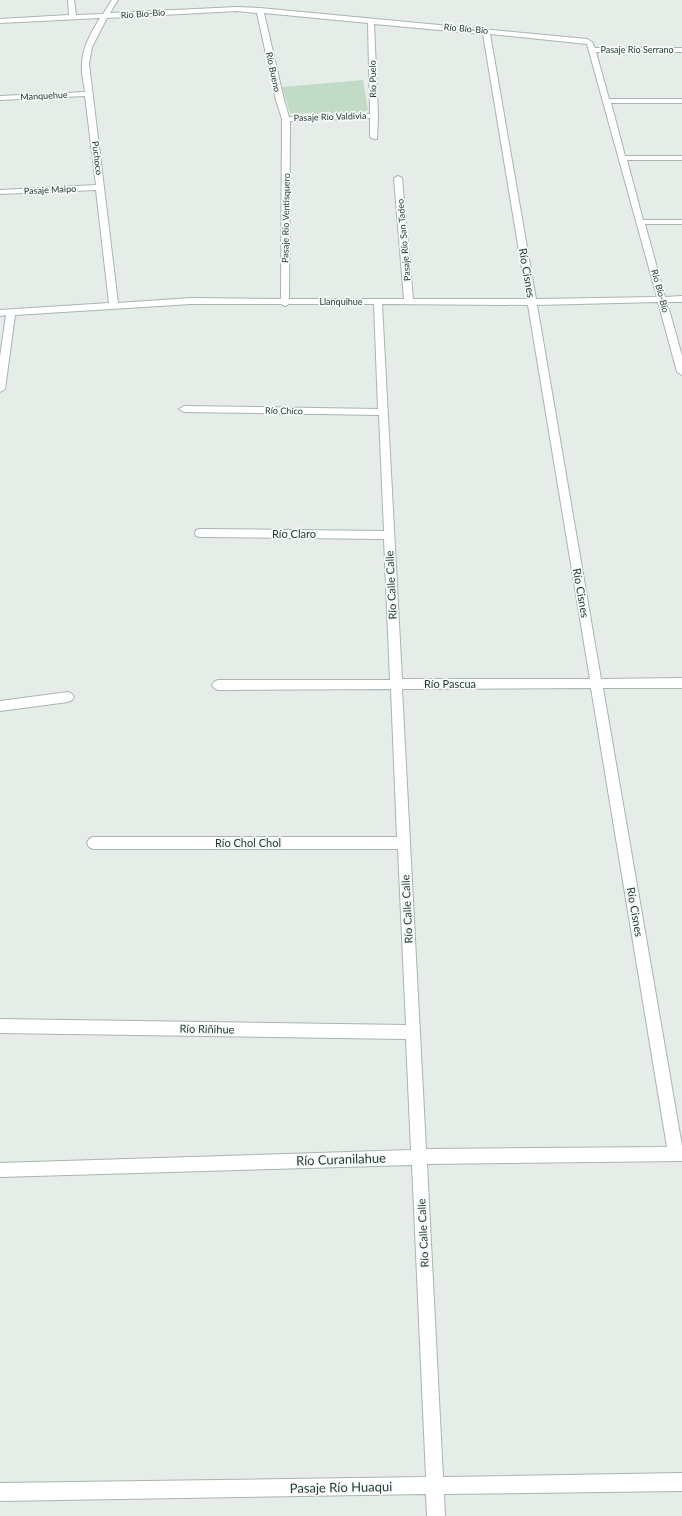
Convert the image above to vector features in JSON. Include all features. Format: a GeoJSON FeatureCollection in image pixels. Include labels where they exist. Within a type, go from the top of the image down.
{"type":"FeatureCollection","features":[{"type":"Feature","properties":{"kind":"street"},"geometry":{"type":"LineString","coordinates":[[71,0],[73,18]]}},
{"type":"Feature","properties":{"kind":"street","name":"Puchoco"},"geometry":{"type":"LineString","coordinates":[[114,305],[85,54],[115,0]]}},
{"type":"Feature","properties":{"kind":"street","name":"Río Bío-Bío"},"geometry":{"type":"LineString","coordinates":[[0,21],[221,9],[260,10],[582,40],[590,43],[682,372]]}},
{"type":"Feature","properties":{"kind":"street","name":"Río Bueno"},"geometry":{"type":"LineString","coordinates":[[260,10],[280,100],[286,119],[287,134]]}},
{"type":"Feature","properties":{"kind":"street","name":"Río Puelo"},"geometry":{"type":"LineString","coordinates":[[371,21],[374,137]]}},
{"type":"Feature","properties":{"kind":"street","name":"Río Cisnes"},"geometry":{"type":"LineString","coordinates":[[486,31],[597,684],[679,1154]]}},
{"type":"Feature","properties":{"kind":"street","name":"Pasaje Río Serrano"},"geometry":{"type":"LineString","coordinates":[[592,50],[682,50]]}},
{"type":"Feature","properties":{"kind":"street","name":"Manquehue"},"geometry":{"type":"LineString","coordinates":[[0,98],[89,94]]}},
{"type":"Feature","properties":{"kind":"street"},"geometry":{"type":"LineString","coordinates":[[607,102],[682,101]]}},
{"type":"Feature","properties":{"kind":"street","name":"Pasaje Río Valdivia"},"geometry":{"type":"LineString","coordinates":[[286,119],[374,116]]}},
{"type":"Feature","properties":{"kind":"street","name":"Pasaje Río Ventisquero"},"geometry":{"type":"LineString","coordinates":[[285,303],[287,134]]}},
{"type":"Feature","properties":{"kind":"street"},"geometry":{"type":"LineString","coordinates":[[622,158],[682,158]]}},
{"type":"Feature","properties":{"kind":"street","name":"Pasaje Río San Tadeo"},"geometry":{"type":"LineString","coordinates":[[398,178],[409,302]]}},
{"type":"Feature","properties":{"kind":"street","name":"Pasaje Maipo"},"geometry":{"type":"LineString","coordinates":[[0,192],[101,188]]}},
{"type":"Feature","properties":{"kind":"street"},"geometry":{"type":"LineString","coordinates":[[641,222],[682,222]]}},
{"type":"Feature","properties":{"kind":"street","name":"Llanquihue"},"geometry":{"type":"LineString","coordinates":[[0,313],[191,301],[285,303],[532,302],[682,299]]}},
{"type":"Feature","properties":{"kind":"street","name":"Río Calle Calle"},"geometry":{"type":"LineString","coordinates":[[378,302],[436,1516]]}},
{"type":"Feature","properties":{"kind":"street"},"geometry":{"type":"LineString","coordinates":[[0,389],[11,312]]}},
{"type":"Feature","properties":{"kind":"street","name":"Río Chico"},"geometry":{"type":"LineString","coordinates":[[184,409],[383,412]]}},
{"type":"Feature","properties":{"kind":"street","name":"Río Claro"},"geometry":{"type":"LineString","coordinates":[[200,533],[389,535]]}},
{"type":"Feature","properties":{"kind":"street","name":"Río Pascua"},"geometry":{"type":"LineString","coordinates":[[218,685],[682,683]]}},
{"type":"Feature","properties":{"kind":"street"},"geometry":{"type":"LineString","coordinates":[[0,706],[68,697]]}},
{"type":"Feature","properties":{"kind":"street","name":"Río Chol Chol"},"geometry":{"type":"LineString","coordinates":[[93,843],[404,842]]}},
{"type":"Feature","properties":{"kind":"street","name":"Río Riñihue"},"geometry":{"type":"LineString","coordinates":[[0,1026],[413,1032]]}},
{"type":"Feature","properties":{"kind":"street","name":"Río Curanilahue"},"geometry":{"type":"LineString","coordinates":[[0,1170],[419,1157],[679,1154]]}},
{"type":"Feature","properties":{"kind":"street","name":"Pasaje Río Huaqui"},"geometry":{"type":"LineString","coordinates":[[0,1492],[682,1482]]}},
{"type":"Feature","properties":{"kind":"green space"},"geometry":{"type":"Polygon","coordinates":[[[363,80],[368,110],[358,114],[290,113],[282,87],[363,80]]]}}]}
